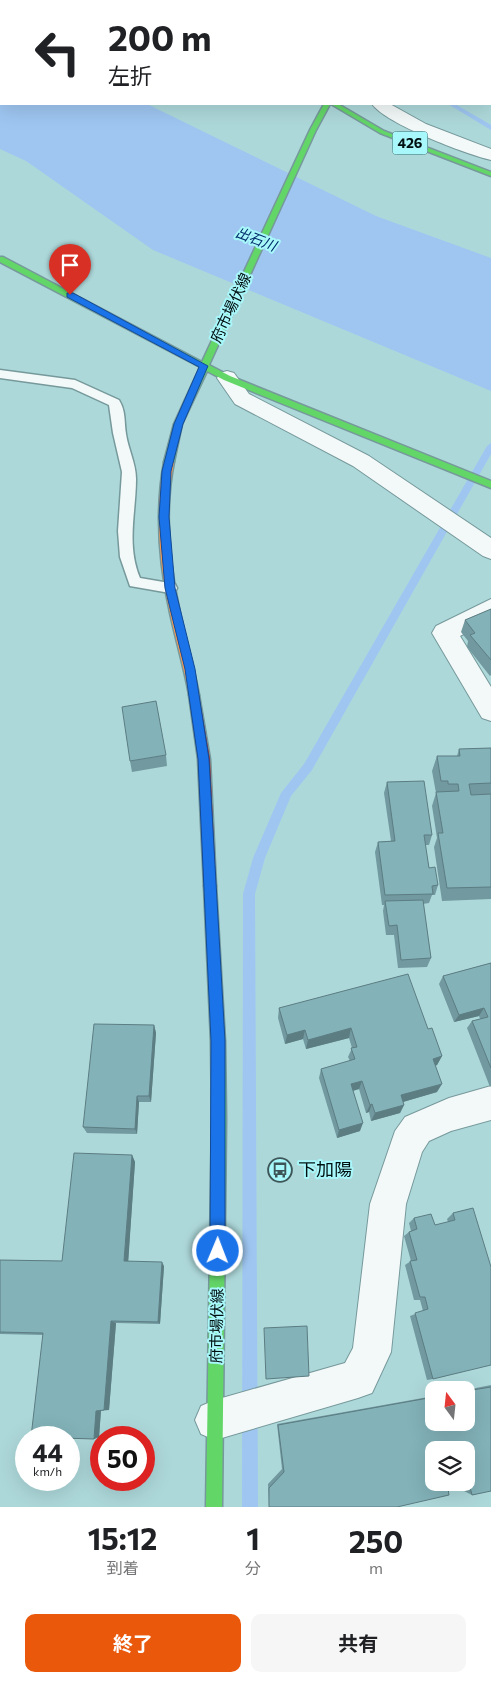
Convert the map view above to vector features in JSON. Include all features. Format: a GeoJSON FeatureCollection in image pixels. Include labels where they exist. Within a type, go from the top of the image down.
{"type":"FeatureCollection","features":[{"type":"Feature","properties":{"kind":"main road","name":"府市場伏線"},"geometry":{"type":"LineString","coordinates":[[214,1507],[219,1120],[218,1041],[211,877],[204,759],[190,669],[170,588],[164,517],[167,471],[178,424],[313,130],[326,105]]}},
{"type":"Feature","properties":{"kind":"main road","name":"426"},"geometry":{"type":"LineString","coordinates":[[336,105],[382,132],[491,174]]}},
{"type":"Feature","properties":{"kind":"main road"},"geometry":{"type":"LineString","coordinates":[[0,259],[227,378],[491,485]]}},
{"type":"Feature","properties":{"kind":"street"},"geometry":{"type":"LineString","coordinates":[[382,105],[432,133],[491,155]]}},
{"type":"Feature","properties":{"kind":"street"},"geometry":{"type":"LineString","coordinates":[[227,378],[242,398],[361,461],[491,550]]}},
{"type":"Feature","properties":{"kind":"street"},"geometry":{"type":"LineString","coordinates":[[491,608],[445,633],[491,710]]}},
{"type":"Feature","properties":{"kind":"street"},"geometry":{"type":"LineString","coordinates":[[216,1420],[358,1378],[372,1352],[388,1204],[407,1144],[417,1129],[449,1116],[491,1103]]}},
{"type":"Feature","properties":{"kind":"lane"},"geometry":{"type":"LineString","coordinates":[[0,374],[75,384],[115,403],[119,413],[120,433],[127,457],[129,477],[125,535],[129,572],[135,582],[170,588]]}},
{"type":"Feature","properties":{"kind":"water","name":"出石川"},"geometry":{"type":"Polygon","coordinates":[[[0,105],[149,105],[376,216],[491,258],[491,391],[153,250],[26,161],[0,149],[0,105]]]}},
{"type":"Feature","properties":{"kind":"building"},"geometry":{"type":"Polygon","coordinates":[[[491,609],[491,660],[470,635],[475,633],[465,620],[491,609]]]}},
{"type":"Feature","properties":{"kind":"building"},"geometry":{"type":"Polygon","coordinates":[[[156,701],[166,755],[130,761],[122,707],[156,701]]]}},
{"type":"Feature","properties":{"kind":"building"},"geometry":{"type":"Polygon","coordinates":[[[491,748],[491,783],[469,784],[471,795],[491,794],[491,887],[447,888],[438,833],[443,833],[436,792],[459,791],[458,784],[448,784],[448,781],[441,781],[437,756],[460,756],[459,749],[491,748]]]}},
{"type":"Feature","properties":{"kind":"building"},"geometry":{"type":"Polygon","coordinates":[[[424,781],[432,835],[424,835],[429,868],[435,867],[438,885],[432,886],[433,894],[385,895],[378,842],[395,841],[387,782],[424,781]]]}},
{"type":"Feature","properties":{"kind":"building"},"geometry":{"type":"Polygon","coordinates":[[[423,900],[431,958],[401,960],[397,925],[389,926],[385,901],[423,900]]]}},
{"type":"Feature","properties":{"kind":"building"},"geometry":{"type":"Polygon","coordinates":[[[491,963],[491,1068],[472,1021],[488,1017],[484,1008],[459,1015],[443,976],[491,963]]]}},
{"type":"Feature","properties":{"kind":"building"},"geometry":{"type":"Polygon","coordinates":[[[408,974],[428,1029],[432,1028],[442,1056],[433,1059],[442,1084],[401,1095],[404,1105],[375,1113],[372,1104],[370,1105],[362,1081],[351,1084],[363,1123],[339,1130],[321,1069],[355,1059],[351,1048],[357,1047],[351,1028],[308,1040],[305,1030],[287,1035],[279,1008],[408,974]]]}},
{"type":"Feature","properties":{"kind":"building"},"geometry":{"type":"Polygon","coordinates":[[[94,1024],[154,1025],[149,1096],[137,1096],[135,1129],[83,1127],[94,1024]]]}},
{"type":"Feature","properties":{"kind":"building"},"geometry":{"type":"Polygon","coordinates":[[[74,1153],[132,1155],[124,1261],[162,1262],[158,1322],[111,1321],[104,1410],[96,1411],[95,1426],[90,1426],[90,1439],[80,1439],[80,1426],[32,1426],[43,1333],[0,1332],[0,1260],[62,1261],[74,1153]]]}},
{"type":"Feature","properties":{"kind":"building"},"geometry":{"type":"Polygon","coordinates":[[[473,1208],[491,1267],[491,1365],[433,1379],[415,1313],[428,1309],[425,1297],[420,1297],[410,1261],[417,1260],[409,1232],[417,1229],[414,1218],[431,1214],[435,1225],[455,1220],[453,1213],[473,1208]]]}},
{"type":"Feature","properties":{"kind":"building"},"geometry":{"type":"Polygon","coordinates":[[[307,1326],[309,1376],[266,1379],[264,1328],[307,1326]]]}},
{"type":"Feature","properties":{"kind":"building"},"geometry":{"type":"Polygon","coordinates":[[[491,1387],[491,1491],[472,1495],[471,1491],[475,1491],[475,1441],[425,1441],[425,1491],[448,1491],[449,1495],[397,1507],[269,1507],[269,1488],[284,1472],[278,1425],[425,1399],[425,1431],[475,1431],[475,1390],[491,1387]]]}},
{"type":"Feature","properties":{"kind":"waterway"},"geometry":{"type":"LineString","coordinates":[[453,105],[491,128]]}},
{"type":"Feature","properties":{"kind":"waterway"},"geometry":{"type":"LineString","coordinates":[[250,1507],[249,894],[259,858],[287,793],[308,767],[491,446]]}},
{"type":"Feature","properties":{"kind":"traffic: fast"},"geometry":{"type":"LineString","coordinates":[[169,462],[178,424],[313,130],[326,105]]}},
{"type":"Feature","properties":{"kind":"traffic: fast"},"geometry":{"type":"LineString","coordinates":[[336,105],[382,132],[491,174]]}},
{"type":"Feature","properties":{"kind":"traffic: fast"},"geometry":{"type":"LineString","coordinates":[[0,259],[227,378],[491,485]]}},
{"type":"Feature","properties":{"kind":"traffic: fast"},"geometry":{"type":"LineString","coordinates":[[210,886],[218,1041],[219,1119],[214,1507]]}},
{"type":"Feature","properties":{"kind":"traffic: slow"},"geometry":{"type":"LineString","coordinates":[[169,462],[164,508],[166,556],[172,600],[194,695]]}},
{"type":"Feature","properties":{"kind":"traffic: jam"},"geometry":{"type":"LineString","coordinates":[[194,695],[204,759],[210,886]]}},
{"type":"Feature","properties":{"kind":"place","name":"下加陽"},"geometry":{"type":"Point","coordinates":[280,1170]}},
{"type":"Feature","properties":{"kind":"route"},"geometry":{"type":"LineString","coordinates":[[70,295],[204,366],[178,424],[167,471],[164,517],[170,588],[190,669],[204,759],[218,1041],[218,1251]]}}]}
